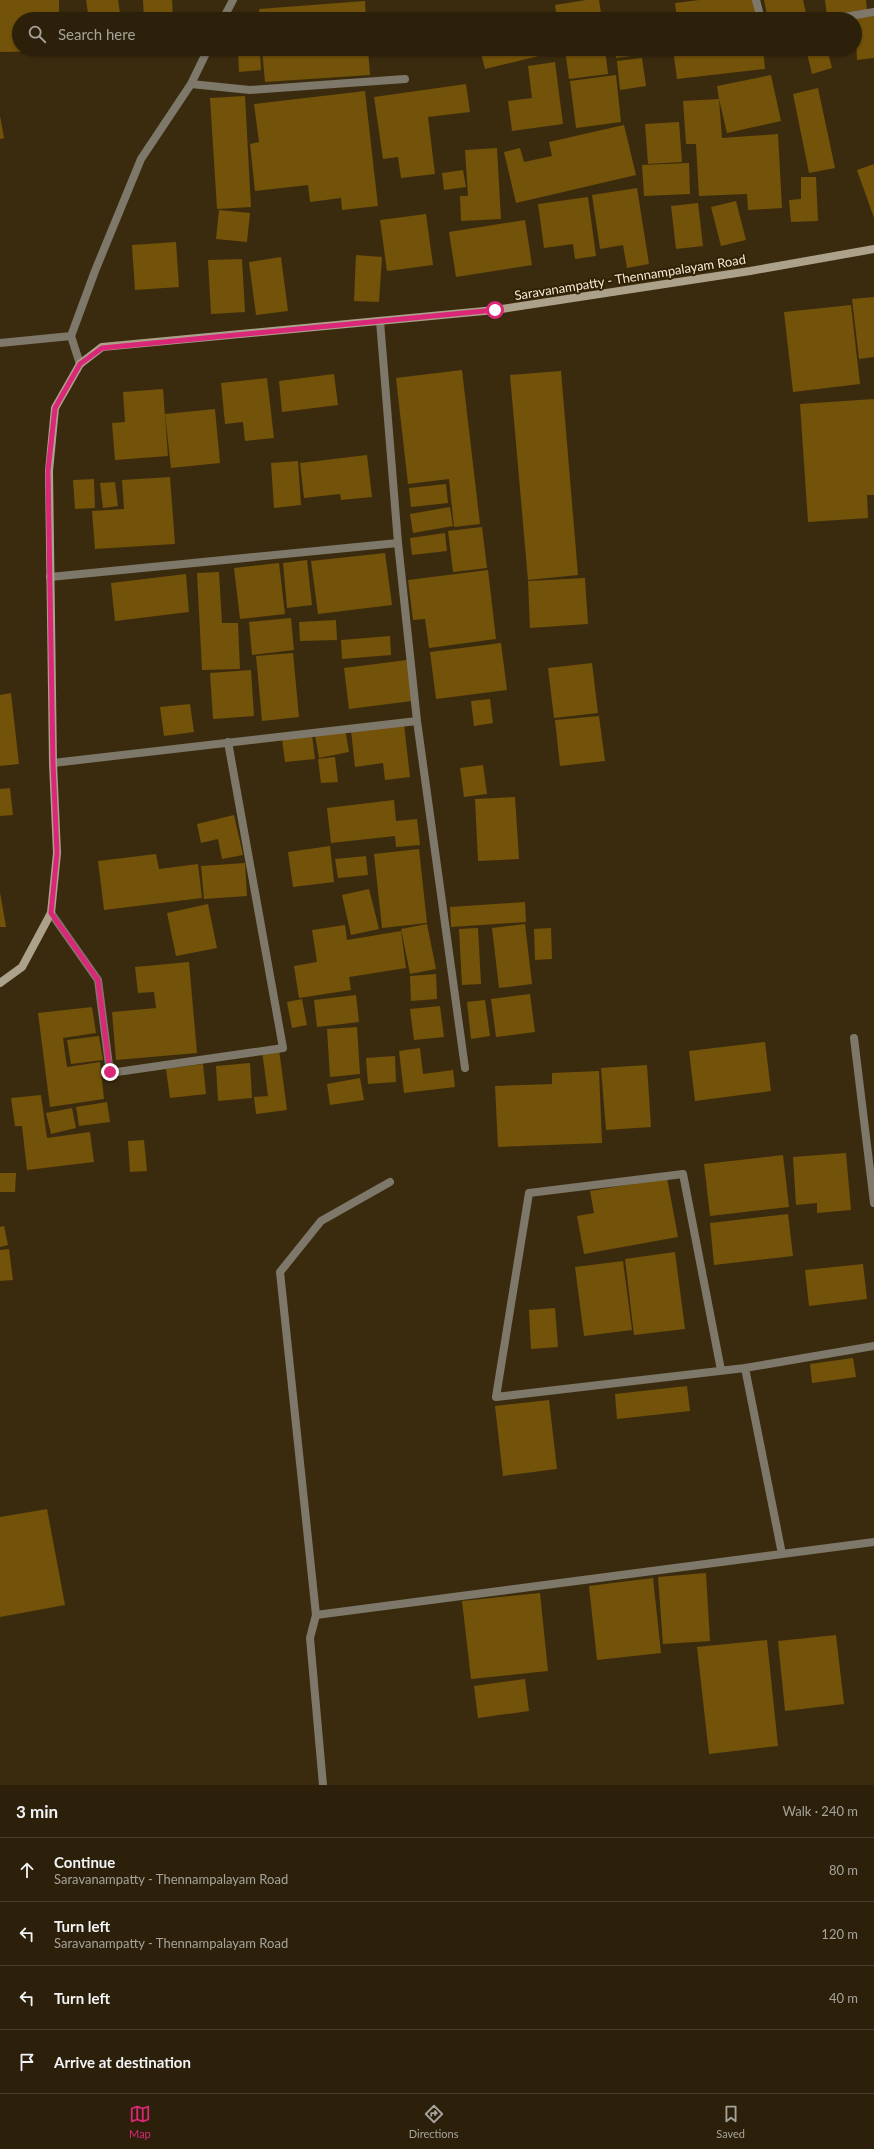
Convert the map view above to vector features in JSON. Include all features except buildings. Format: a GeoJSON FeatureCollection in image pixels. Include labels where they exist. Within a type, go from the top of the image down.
{"type":"FeatureCollection","features":[{"type":"Feature","properties":{"kind":"main road","name":"Saravanampatty - Thennampalayam Road"},"geometry":{"type":"LineString","coordinates":[[0,983],[22,967],[51,913],[57,853],[53,763],[48,471],[55,408],[80,364],[102,348],[495,310],[874,249]]}},
{"type":"Feature","properties":{"kind":"street"},"geometry":{"type":"LineString","coordinates":[[227,12],[233,0]]}},
{"type":"Feature","properties":{"kind":"street"},"geometry":{"type":"LineString","coordinates":[[756,0],[759,12]]}},
{"type":"Feature","properties":{"kind":"street"},"geometry":{"type":"LineString","coordinates":[[862,14],[874,12]]}},
{"type":"Feature","properties":{"kind":"street"},"geometry":{"type":"LineString","coordinates":[[80,364],[72,336],[95,271],[141,159],[191,84],[205,56]]}},
{"type":"Feature","properties":{"kind":"street"},"geometry":{"type":"LineString","coordinates":[[191,84],[250,90],[405,79]]}},
{"type":"Feature","properties":{"kind":"street"},"geometry":{"type":"LineString","coordinates":[[380,321],[398,543],[418,721],[465,1068]]}},
{"type":"Feature","properties":{"kind":"street"},"geometry":{"type":"LineString","coordinates":[[0,343],[72,336]]}},
{"type":"Feature","properties":{"kind":"street"},"geometry":{"type":"LineString","coordinates":[[50,578],[398,543]]}},
{"type":"Feature","properties":{"kind":"street"},"geometry":{"type":"LineString","coordinates":[[53,763],[418,721]]}},
{"type":"Feature","properties":{"kind":"street"},"geometry":{"type":"LineString","coordinates":[[51,913],[98,980],[110,1072],[283,1048],[228,742]]}},
{"type":"Feature","properties":{"kind":"street"},"geometry":{"type":"LineString","coordinates":[[854,1038],[874,1203]]}},
{"type":"Feature","properties":{"kind":"street"},"geometry":{"type":"LineString","coordinates":[[721,1370],[683,1174],[530,1193],[496,1397],[745,1368],[874,1346]]}},
{"type":"Feature","properties":{"kind":"street"},"geometry":{"type":"LineString","coordinates":[[323,1785],[310,1638],[316,1615],[280,1272],[321,1222],[390,1182]]}},
{"type":"Feature","properties":{"kind":"street"},"geometry":{"type":"LineString","coordinates":[[745,1368],[782,1554]]}},
{"type":"Feature","properties":{"kind":"street"},"geometry":{"type":"LineString","coordinates":[[316,1615],[874,1542]]}},
{"type":"Feature","properties":{"kind":"route"},"geometry":{"type":"LineString","coordinates":[[110,1072],[98,980],[51,913],[57,853],[53,763],[48,471],[55,408],[80,364],[102,348],[495,310]]}}]}
